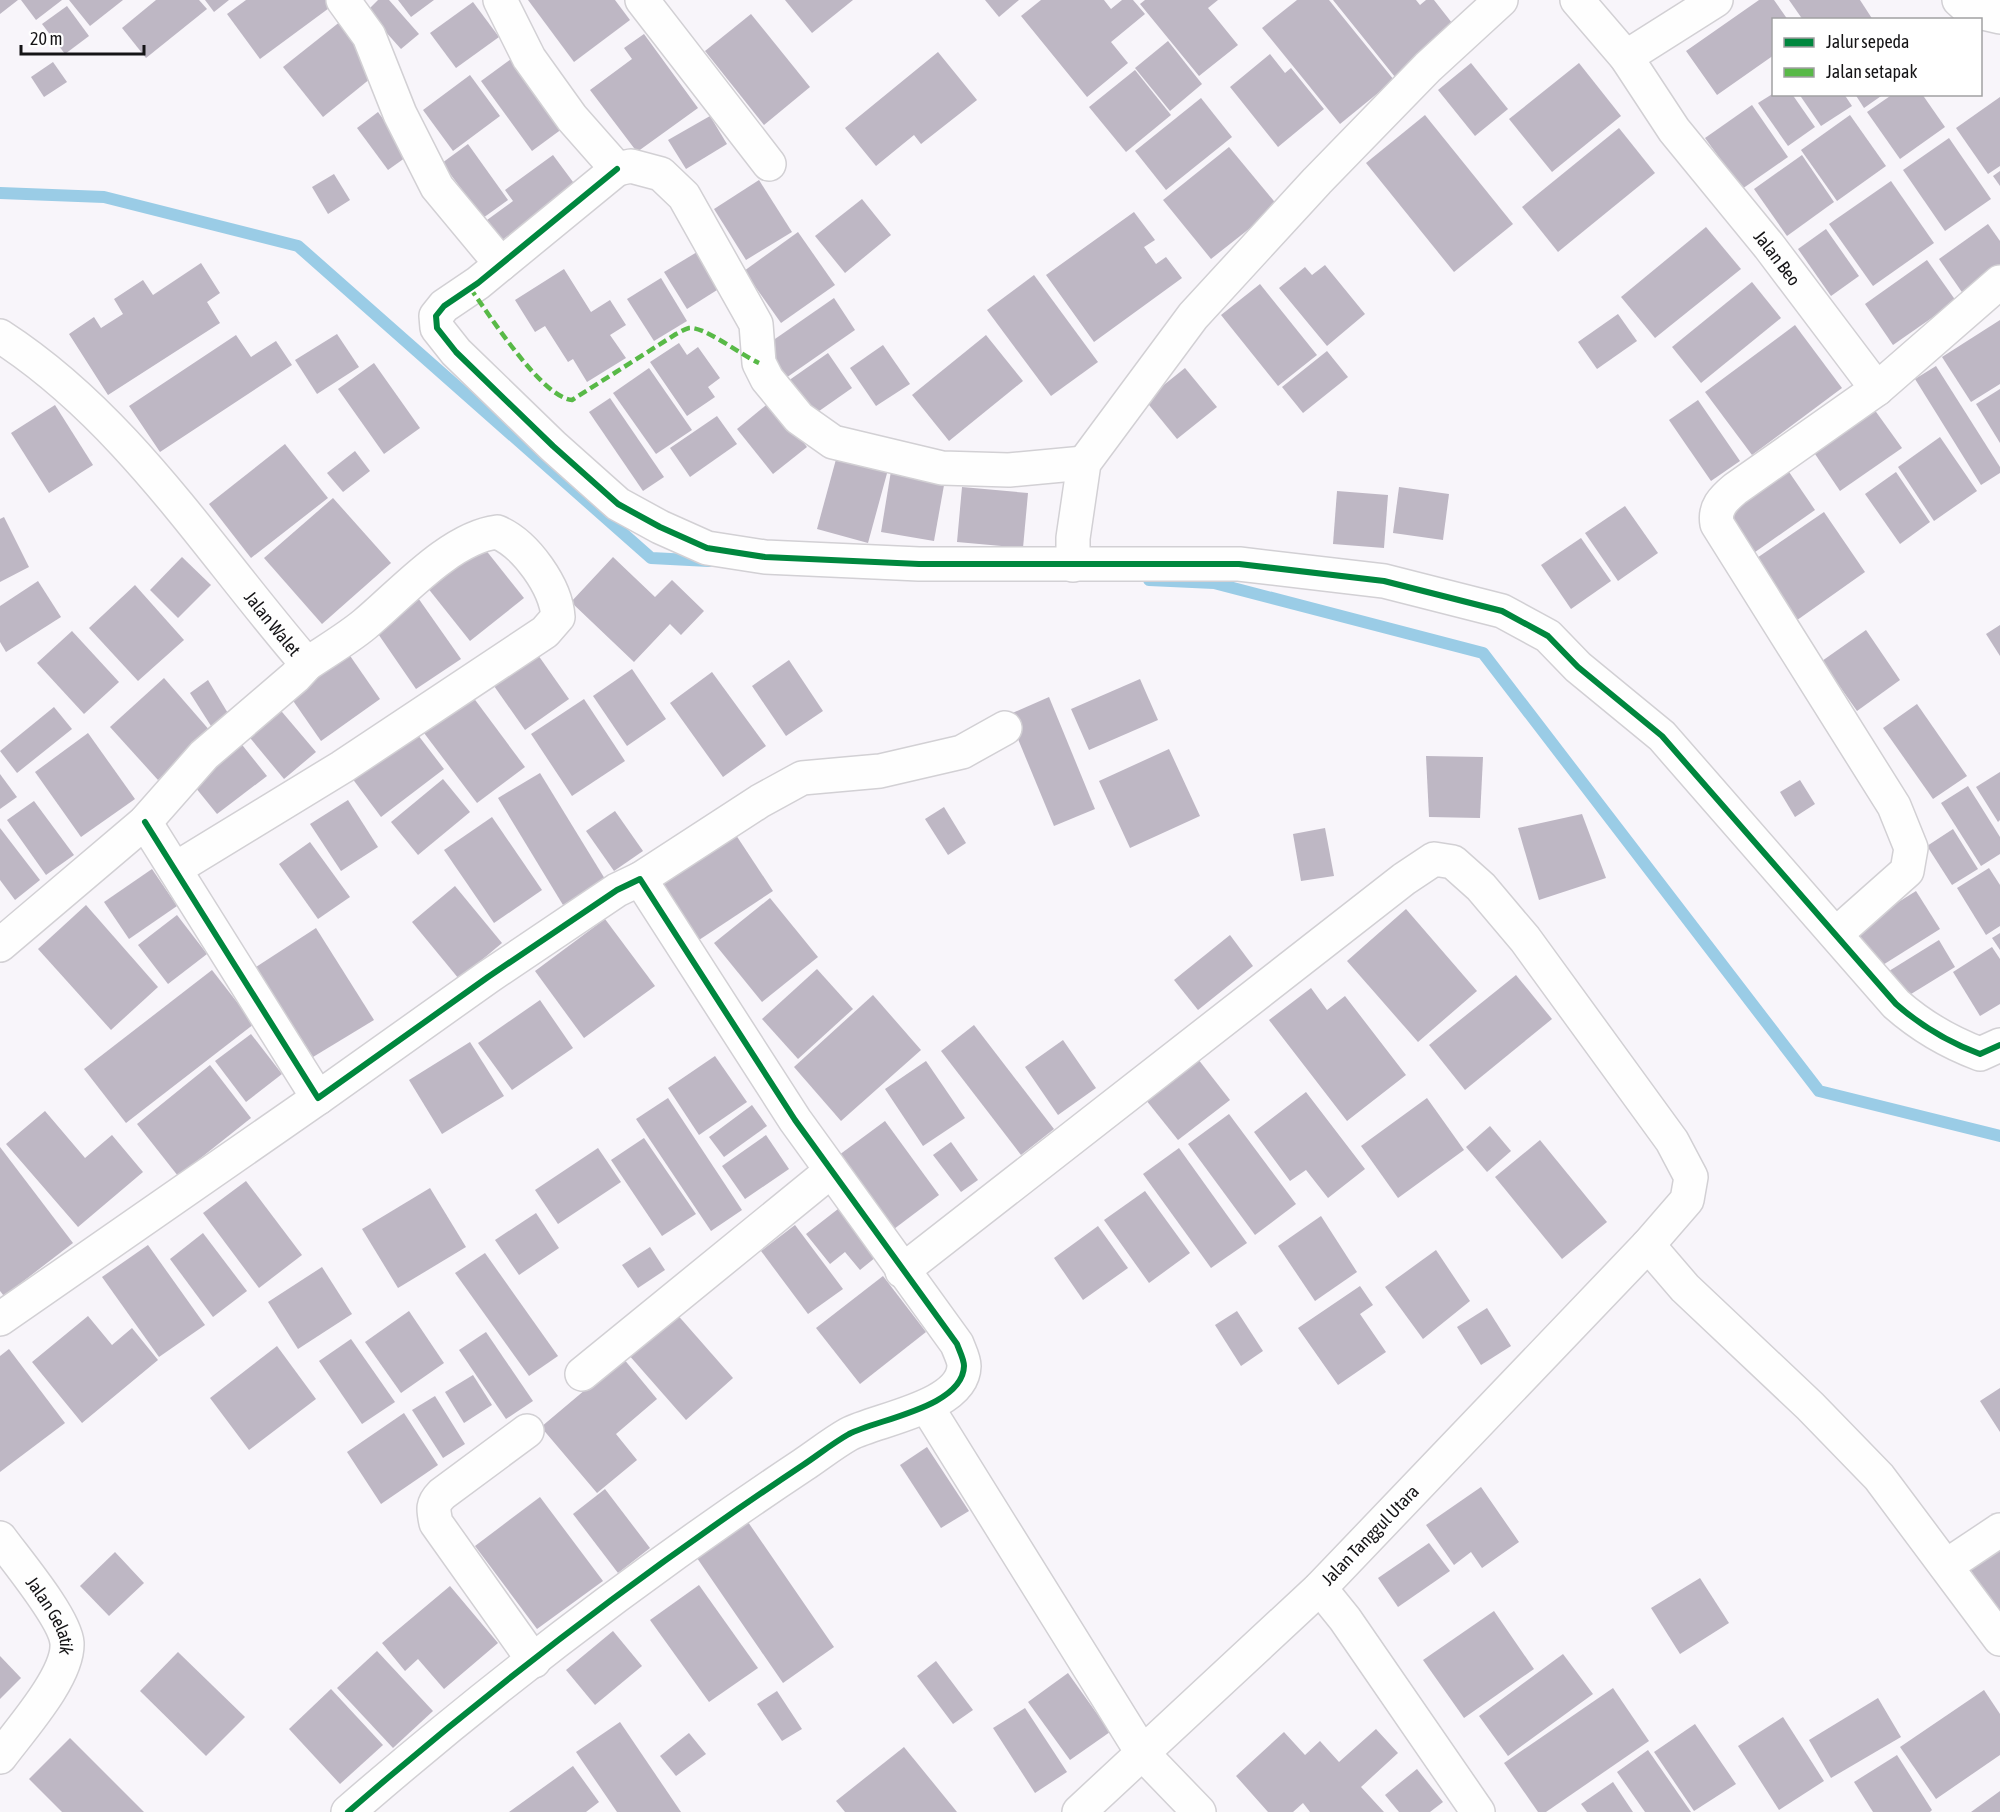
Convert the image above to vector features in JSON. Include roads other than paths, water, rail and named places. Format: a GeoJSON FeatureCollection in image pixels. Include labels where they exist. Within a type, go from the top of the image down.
{"type":"FeatureCollection","features":[{"type":"Feature","properties":{"kind":"street"},"geometry":{"type":"LineString","coordinates":[[343,0],[369,36],[400,114],[438,186],[501,264]]}},
{"type":"Feature","properties":{"kind":"street"},"geometry":{"type":"LineString","coordinates":[[500,0],[529,58],[572,118],[617,169]]}},
{"type":"Feature","properties":{"kind":"street"},"geometry":{"type":"LineString","coordinates":[[642,0],[769,164]]}},
{"type":"Feature","properties":{"kind":"street"},"geometry":{"type":"LineString","coordinates":[[1073,565],[1073,538],[1084,463],[1193,316],[1317,181],[1428,67],[1502,0]]}},
{"type":"Feature","properties":{"kind":"street","name":"Jalan Beo"},"geometry":{"type":"LineString","coordinates":[[1577,0],[1626,57],[1674,130],[1769,246],[1876,388]]}},
{"type":"Feature","properties":{"kind":"street"},"geometry":{"type":"LineString","coordinates":[[1626,57],[1716,0]]}},
{"type":"Feature","properties":{"kind":"street"},"geometry":{"type":"LineString","coordinates":[[1959,0],[1970,10],[2000,17]]}},
{"type":"Feature","properties":{"kind":"street"},"geometry":{"type":"LineString","coordinates":[[1084,463],[1009,470],[942,468],[833,442],[799,418],[767,379],[759,363],[756,324],[684,195],[661,174],[631,166],[617,169],[501,264],[444,306],[436,316],[437,328],[456,352],[553,446],[618,504],[660,527],[707,548],[765,557],[919,564],[1239,564],[1384,580],[1502,611],[1548,636],[1578,668],[1662,736],[1896,1004],[1913,1019],[1949,1043],[1980,1054],[2000,1046]]}},
{"type":"Feature","properties":{"kind":"street"},"geometry":{"type":"LineString","coordinates":[[1836,934],[1907,871],[1911,848],[1894,806],[1717,524],[1715,515],[1725,497],[1876,388],[2000,282]]}},
{"type":"Feature","properties":{"kind":"street","name":"Jalan Walet"},"geometry":{"type":"LineString","coordinates":[[0,336],[36,359],[68,385],[193,520],[307,664],[204,755],[145,822],[0,945]]}},
{"type":"Feature","properties":{"kind":"street"},"geometry":{"type":"LineString","coordinates":[[175,869],[342,766],[545,632],[558,617],[557,602],[542,576],[523,552],[497,532],[479,534],[420,573],[363,625],[307,664]]}},
{"type":"Feature","properties":{"kind":"street"},"geometry":{"type":"LineString","coordinates":[[0,1319],[318,1098],[488,976],[617,890],[640,879],[760,801],[802,778],[880,771],[962,752],[1005,728]]}},
{"type":"Feature","properties":{"kind":"street"},"geometry":{"type":"LineString","coordinates":[[145,822],[318,1098]]}},
{"type":"Feature","properties":{"kind":"street","name":"Jalan Tanggul Utara"},"geometry":{"type":"LineString","coordinates":[[902,1272],[1404,879],[1434,859],[1453,862],[1467,873],[1525,939],[1682,1158],[1691,1177],[1687,1200],[1654,1252],[1331,1601],[1143,1754],[1079,1812]]}},
{"type":"Feature","properties":{"kind":"street"},"geometry":{"type":"LineString","coordinates":[[348,1812],[420,1750],[691,1540],[848,1435],[887,1418],[927,1407],[957,1385],[964,1365],[957,1344],[902,1272],[795,1120],[640,879]]}},
{"type":"Feature","properties":{"kind":"street"},"geometry":{"type":"LineString","coordinates":[[582,1374],[831,1171]]}},
{"type":"Feature","properties":{"kind":"street"},"geometry":{"type":"LineString","coordinates":[[1654,1252],[1685,1288],[1810,1406],[1879,1477],[2000,1639]]}},
{"type":"Feature","properties":{"kind":"street"},"geometry":{"type":"LineString","coordinates":[[927,1407],[1143,1754],[1199,1812]]}},
{"type":"Feature","properties":{"kind":"street"},"geometry":{"type":"LineString","coordinates":[[528,1431],[442,1494],[435,1502],[433,1509],[436,1523],[534,1661]]}},
{"type":"Feature","properties":{"kind":"street"},"geometry":{"type":"LineString","coordinates":[[1946,1566],[2000,1530]]}},
{"type":"Feature","properties":{"kind":"street","name":"Jalan Gelatik"},"geometry":{"type":"LineString","coordinates":[[0,1538],[58,1617],[67,1643],[58,1678],[0,1757]]}},
{"type":"Feature","properties":{"kind":"street"},"geometry":{"type":"LineString","coordinates":[[1331,1601],[1478,1812]]}},
{"type":"Feature","properties":{"kind":"waterway"},"geometry":{"type":"LineString","coordinates":[[0,193],[104,197],[298,246],[651,558],[709,561]]}},
{"type":"Feature","properties":{"kind":"waterway"},"geometry":{"type":"LineString","coordinates":[[1149,580],[1214,583],[1483,653],[1819,1091],[2000,1136]]}}]}
